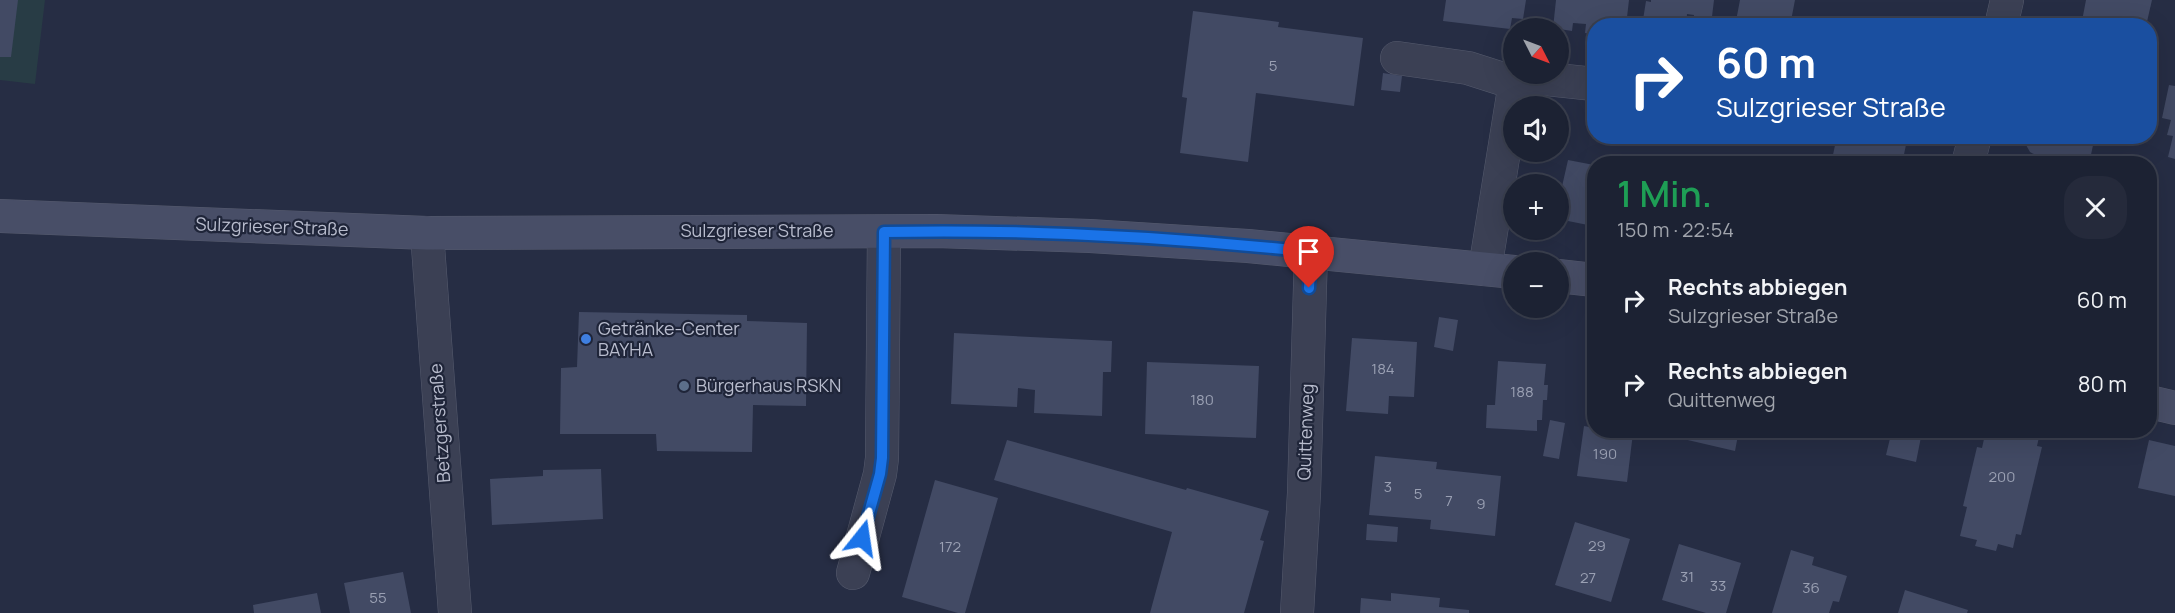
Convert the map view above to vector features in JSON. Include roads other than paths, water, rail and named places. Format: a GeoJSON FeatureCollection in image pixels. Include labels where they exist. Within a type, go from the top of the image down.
{"type":"FeatureCollection","features":[{"type":"Feature","properties":{"kind":"street"},"geometry":{"type":"LineString","coordinates":[[2003,18],[2007,0]]}},
{"type":"Feature","properties":{"kind":"street"},"geometry":{"type":"LineString","coordinates":[[1397,58],[1468,68],[1503,78]]}},
{"type":"Feature","properties":{"kind":"street"},"geometry":{"type":"LineString","coordinates":[[1569,81],[1587,83]]}},
{"type":"Feature","properties":{"kind":"street"},"geometry":{"type":"LineString","coordinates":[[1499,271],[1515,84]]}},
{"type":"Feature","properties":{"kind":"street","name":"Sulzgrieser Straße"},"geometry":{"type":"LineString","coordinates":[[0,216],[427,233],[960,231],[1237,245],[1499,271]]}},
{"type":"Feature","properties":{"kind":"street"},"geometry":{"type":"LineString","coordinates":[[853,573],[880,474],[882,458],[884,232]]}},
{"type":"Feature","properties":{"kind":"street","name":"Betzgerstraße"},"geometry":{"type":"LineString","coordinates":[[427,233],[455,613]]}},
{"type":"Feature","properties":{"kind":"street","name":"Quittenweg"},"geometry":{"type":"LineString","coordinates":[[1297,613],[1304,493],[1311,252]]}},
{"type":"Feature","properties":{"kind":"street"},"geometry":{"type":"LineString","coordinates":[[1569,277],[1587,279]]}},
{"type":"Feature","properties":{"kind":"street"},"geometry":{"type":"LineString","coordinates":[[2157,404],[2175,408]]}},
{"type":"Feature","properties":{"kind":"place","name":"Getränke-Center BAYHA"},"geometry":{"type":"Point","coordinates":[586,339]}},
{"type":"Feature","properties":{"kind":"place","name":"Bürgerhaus RSKN"},"geometry":{"type":"Point","coordinates":[684,386]}}]}
